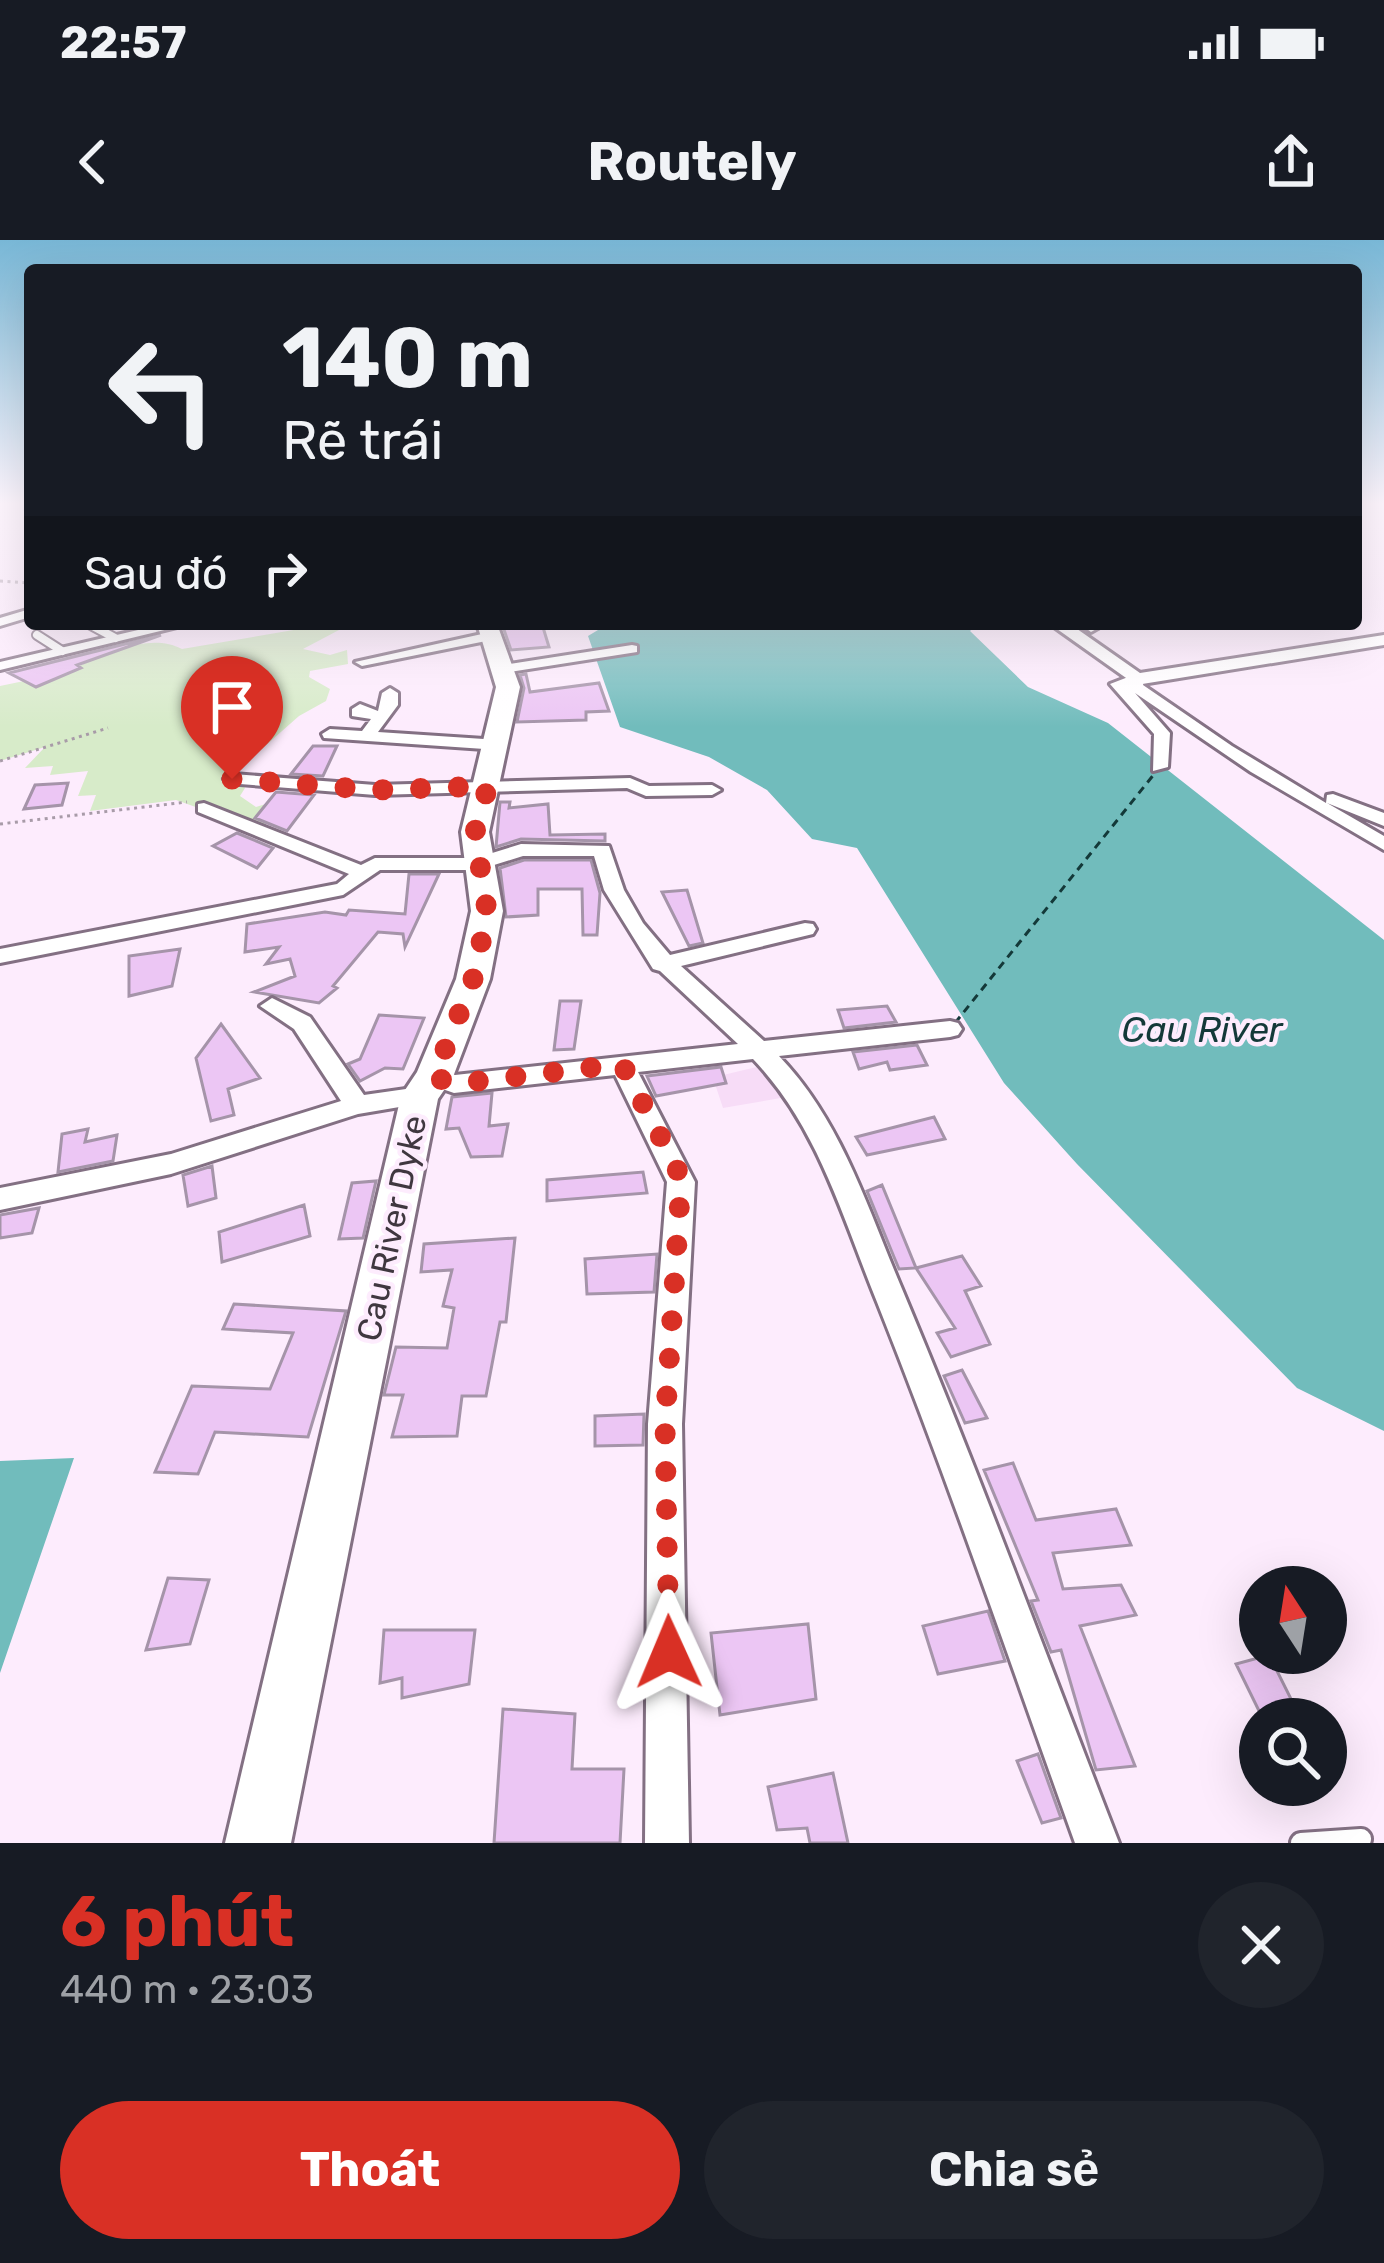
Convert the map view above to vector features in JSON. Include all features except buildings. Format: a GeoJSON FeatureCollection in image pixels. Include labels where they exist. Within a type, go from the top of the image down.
{"type":"FeatureCollection","features":[{"type":"Feature","properties":{"kind":"main road","name":"Cau River Dyke"},"geometry":{"type":"LineString","coordinates":[[258,1843],[427,1086],[482,942],[487,911],[475,832],[494,766],[508,687],[494,643]]}},
{"type":"Feature","properties":{"kind":"street"},"geometry":{"type":"LineString","coordinates":[[0,666],[153,630]]}},
{"type":"Feature","properties":{"kind":"street"},"geometry":{"type":"LineString","coordinates":[[1079,630],[1136,679]]}},
{"type":"Feature","properties":{"kind":"street"},"geometry":{"type":"LineString","coordinates":[[1160,767],[1162,733],[1118,684],[1384,640]]}},
{"type":"Feature","properties":{"kind":"street"},"geometry":{"type":"LineString","coordinates":[[362,662],[494,643],[632,649]]}},
{"type":"Feature","properties":{"kind":"street"},"geometry":{"type":"LineString","coordinates":[[1136,679],[1135,686],[1162,707],[1384,844]]}},
{"type":"Feature","properties":{"kind":"street"},"geometry":{"type":"LineString","coordinates":[[366,737],[383,716],[390,693]]}},
{"type":"Feature","properties":{"kind":"street"},"geometry":{"type":"LineString","coordinates":[[360,709],[358,713],[383,716]]}},
{"type":"Feature","properties":{"kind":"street"},"geometry":{"type":"LineString","coordinates":[[330,734],[366,737],[494,766],[630,783],[646,791],[712,790]]}},
{"type":"Feature","properties":{"kind":"street"},"geometry":{"type":"LineString","coordinates":[[232,779],[375,790],[494,766]]}},
{"type":"Feature","properties":{"kind":"street"},"geometry":{"type":"LineString","coordinates":[[1290,789],[1324,795],[1384,820]]}},
{"type":"Feature","properties":{"kind":"street"},"geometry":{"type":"LineString","coordinates":[[204,808],[363,873]]}},
{"type":"Feature","properties":{"kind":"street"},"geometry":{"type":"LineString","coordinates":[[0,956],[343,889],[375,864],[478,864],[521,850],[602,850],[616,902],[661,964],[761,1047],[803,1102],[827,1148],[923,1375],[1097,1843]]}},
{"type":"Feature","properties":{"kind":"street"},"geometry":{"type":"LineString","coordinates":[[661,964],[805,929]]}},
{"type":"Feature","properties":{"kind":"street"},"geometry":{"type":"LineString","coordinates":[[272,1006],[302,1023],[357,1105]]}},
{"type":"Feature","properties":{"kind":"street"},"geometry":{"type":"LineString","coordinates":[[0,1199],[171,1165],[427,1086],[950,1029]]}},
{"type":"Feature","properties":{"kind":"street"},"geometry":{"type":"LineString","coordinates":[[622,1064],[681,1182],[665,1424],[667,1843]]}},
{"type":"Feature","properties":{"kind":"lane"},"geometry":{"type":"LineString","coordinates":[[100,630],[115,638]]}},
{"type":"Feature","properties":{"kind":"lane"},"geometry":{"type":"LineString","coordinates":[[37,635],[62,652]]}},
{"type":"Feature","properties":{"kind":"lane"},"geometry":{"type":"LineString","coordinates":[[1301,1843],[1360,1839]]}},
{"type":"Feature","properties":{"kind":"path"},"geometry":{"type":"LineString","coordinates":[[0,761],[108,728]]}},
{"type":"Feature","properties":{"kind":"path"},"geometry":{"type":"LineString","coordinates":[[0,824],[176,800],[204,808]]}},
{"type":"Feature","properties":{"kind":"shaded area"},"geometry":{"type":"Polygon","coordinates":[[[293,630],[339,630],[303,649],[330,655],[347,650],[348,664],[310,671],[309,677],[330,689],[326,701],[299,716],[256,754],[240,755],[229,780],[241,780],[245,788],[240,796],[256,807],[272,802],[282,810],[260,830],[176,800],[90,811],[96,795],[78,796],[88,771],[50,775],[53,766],[25,768],[45,747],[0,761],[0,686],[24,681],[34,687],[104,655],[145,643],[182,649],[293,630]]]}},
{"type":"Feature","properties":{"kind":"shaded area"},"geometry":{"type":"Polygon","coordinates":[[[773,1063],[798,1095],[723,1108],[715,1084],[723,1075],[773,1063]]]}},
{"type":"Feature","properties":{"kind":"water","name":"Cau River"},"geometry":{"type":"Polygon","coordinates":[[[598,630],[971,630],[1028,687],[1108,723],[1384,940],[1384,1431],[1297,1388],[1077,1164],[1004,1083],[857,848],[812,839],[767,790],[709,757],[620,727],[588,636],[598,630]]]}},
{"type":"Feature","properties":{"kind":"water"},"geometry":{"type":"Polygon","coordinates":[[[74,1458],[0,1673],[0,1461],[74,1458]]]}},
{"type":"Feature","properties":{"kind":"ferry route"},"geometry":{"type":"LineString","coordinates":[[955,1023],[1159,768]]}},
{"type":"Feature","properties":{"kind":"route"},"geometry":{"type":"LineString","coordinates":[[232,779],[375,790],[488,786],[475,832],[487,911],[484,929],[473,979],[434,1077],[454,1084],[622,1064],[676,1166],[681,1182],[665,1424],[669,1652]]}}]}
